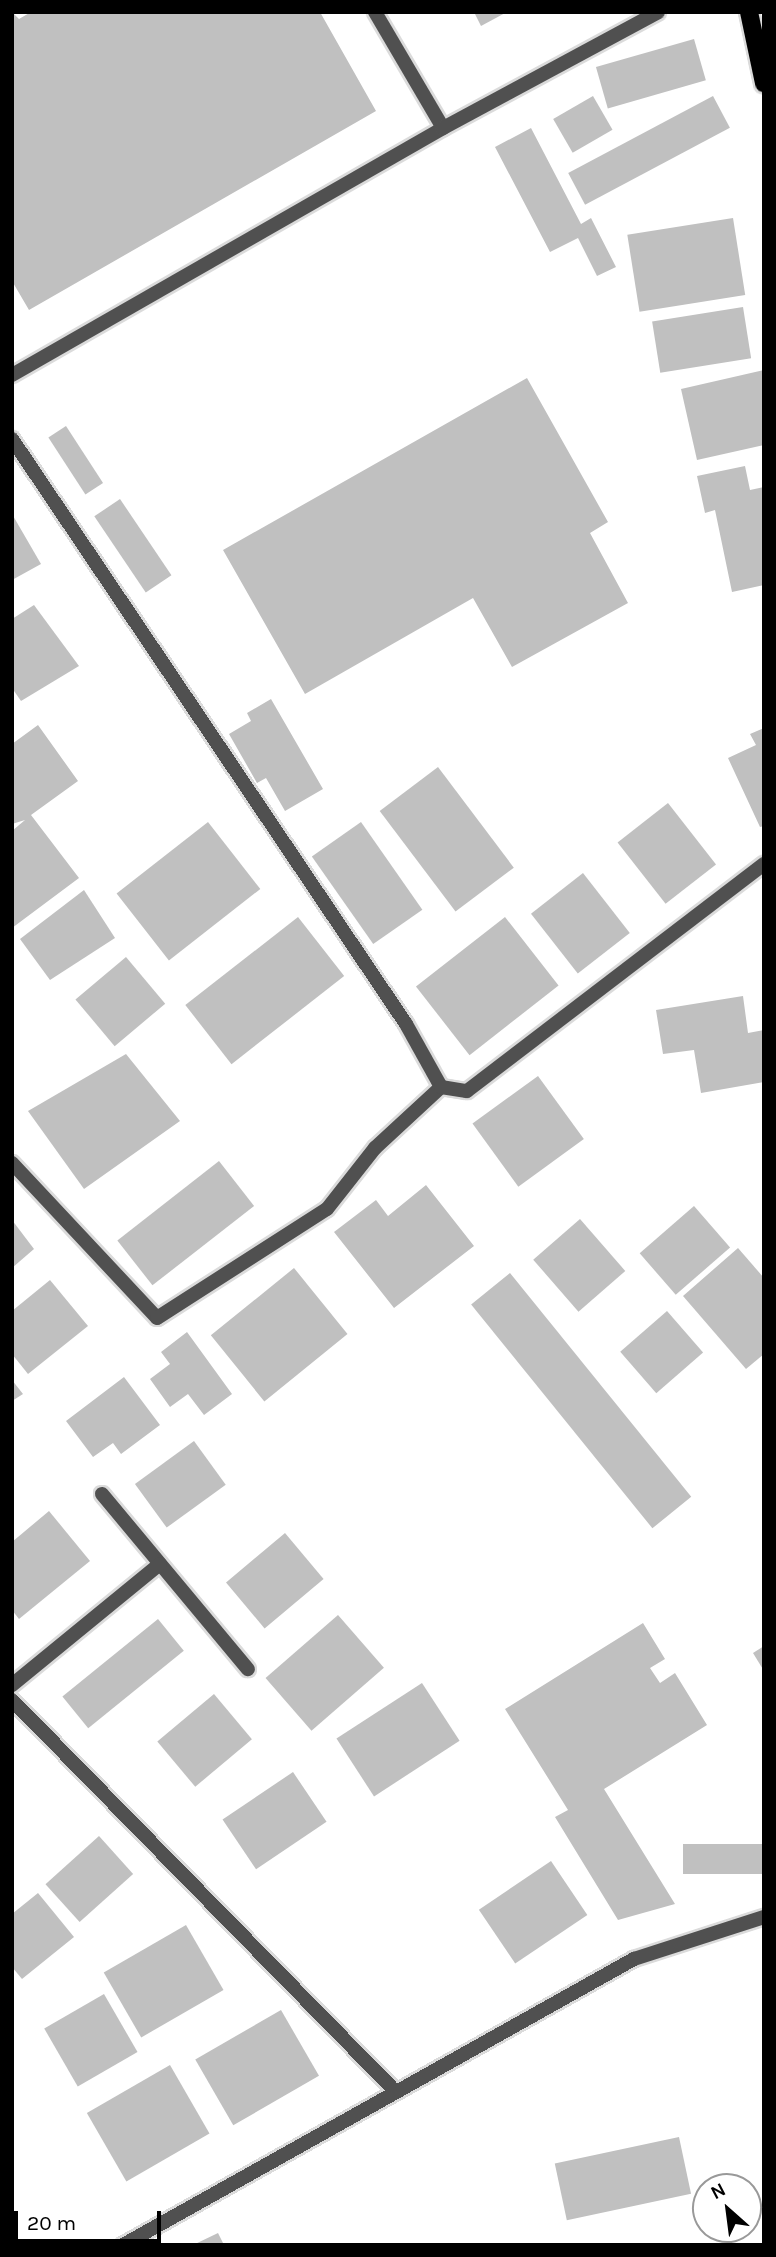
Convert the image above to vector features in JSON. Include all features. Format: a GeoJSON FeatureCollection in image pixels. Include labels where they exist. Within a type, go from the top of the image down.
{"type":"FeatureCollection","features":[{"type":"Feature","properties":{"kind":"main road"},"geometry":{"type":"LineString","coordinates":[[749,12],[764,83]]}},
{"type":"Feature","properties":{"kind":"street"},"geometry":{"type":"LineString","coordinates":[[375,12],[443,128]]}},
{"type":"Feature","properties":{"kind":"street"},"geometry":{"type":"LineString","coordinates":[[12,375],[443,128],[658,12]]}},
{"type":"Feature","properties":{"kind":"street"},"geometry":{"type":"LineString","coordinates":[[12,439],[406,1024],[441,1087]]}},
{"type":"Feature","properties":{"kind":"street"},"geometry":{"type":"LineString","coordinates":[[441,1087],[467,1091],[764,864]]}},
{"type":"Feature","properties":{"kind":"street"},"geometry":{"type":"LineString","coordinates":[[12,1163],[157,1318],[327,1209],[375,1148],[441,1087]]}},
{"type":"Feature","properties":{"kind":"street"},"geometry":{"type":"LineString","coordinates":[[102,1494],[248,1670]]}},
{"type":"Feature","properties":{"kind":"street"},"geometry":{"type":"LineString","coordinates":[[12,1685],[160,1564]]}},
{"type":"Feature","properties":{"kind":"street"},"geometry":{"type":"LineString","coordinates":[[12,1700],[394,2090]]}},
{"type":"Feature","properties":{"kind":"street"},"geometry":{"type":"LineString","coordinates":[[122,2245],[394,2090],[634,1959],[764,1917]]}},
{"type":"Feature","properties":{"kind":"building"},"geometry":{"type":"Polygon","coordinates":[[[12,12],[19,19],[31,12],[320,12],[376,111],[29,310],[12,281],[12,12]]]}},
{"type":"Feature","properties":{"kind":"building"},"geometry":{"type":"Polygon","coordinates":[[[474,12],[507,12],[481,26],[474,12]]]}},
{"type":"Feature","properties":{"kind":"building"},"geometry":{"type":"Polygon","coordinates":[[[694,39],[706,80],[608,108],[596,67],[694,39]]]}},
{"type":"Feature","properties":{"kind":"building"},"geometry":{"type":"Polygon","coordinates":[[[593,96],[612,130],[573,153],[553,119],[593,96]]]}},
{"type":"Feature","properties":{"kind":"building"},"geometry":{"type":"Polygon","coordinates":[[[713,96],[730,128],[585,205],[568,173],[713,96]]]}},
{"type":"Feature","properties":{"kind":"building"},"geometry":{"type":"Polygon","coordinates":[[[531,128],[581,224],[591,218],[616,267],[597,276],[578,238],[550,252],[495,147],[531,128]]]}},
{"type":"Feature","properties":{"kind":"building"},"geometry":{"type":"Polygon","coordinates":[[[733,218],[745,295],[640,312],[627,235],[733,218]]]}},
{"type":"Feature","properties":{"kind":"building"},"geometry":{"type":"Polygon","coordinates":[[[743,307],[751,358],[660,373],[652,321],[743,307]]]}},
{"type":"Feature","properties":{"kind":"building"},"geometry":{"type":"Polygon","coordinates":[[[764,370],[764,445],[697,460],[681,389],[764,370]]]}},
{"type":"Feature","properties":{"kind":"building"},"geometry":{"type":"Polygon","coordinates":[[[527,378],[608,522],[590,533],[628,603],[512,667],[473,598],[305,694],[223,550],[527,378]]]}},
{"type":"Feature","properties":{"kind":"building"},"geometry":{"type":"Polygon","coordinates":[[[66,426],[103,483],[85,494],[48,437],[66,426]]]}},
{"type":"Feature","properties":{"kind":"building"},"geometry":{"type":"Polygon","coordinates":[[[745,466],[750,490],[764,487],[764,585],[732,592],[715,510],[705,513],[697,476],[745,466]]]}},
{"type":"Feature","properties":{"kind":"building"},"geometry":{"type":"Polygon","coordinates":[[[120,499],[171,575],[146,593],[94,516],[120,499]]]}},
{"type":"Feature","properties":{"kind":"building"},"geometry":{"type":"Polygon","coordinates":[[[12,514],[41,564],[12,580],[12,514]]]}},
{"type":"Feature","properties":{"kind":"building"},"geometry":{"type":"Polygon","coordinates":[[[34,605],[79,666],[21,701],[12,688],[12,619],[34,605]]]}},
{"type":"Feature","properties":{"kind":"building"},"geometry":{"type":"Polygon","coordinates":[[[271,699],[323,789],[285,811],[266,778],[257,783],[229,734],[251,721],[247,713],[271,699]]]}},
{"type":"Feature","properties":{"kind":"building"},"geometry":{"type":"Polygon","coordinates":[[[38,725],[78,781],[31,815],[79,878],[12,928],[12,831],[25,820],[12,824],[12,744],[38,725]]]}},
{"type":"Feature","properties":{"kind":"building"},"geometry":{"type":"Polygon","coordinates":[[[764,728],[764,826],[760,827],[728,758],[756,745],[750,734],[764,728]]]}},
{"type":"Feature","properties":{"kind":"building"},"geometry":{"type":"Polygon","coordinates":[[[438,767],[514,868],[456,912],[380,811],[438,767]]]}},
{"type":"Feature","properties":{"kind":"building"},"geometry":{"type":"Polygon","coordinates":[[[668,803],[716,864],[666,904],[618,842],[668,803]]]}},
{"type":"Feature","properties":{"kind":"building"},"geometry":{"type":"Polygon","coordinates":[[[208,822],[260,889],[169,960],[117,893],[208,822]]]}},
{"type":"Feature","properties":{"kind":"building"},"geometry":{"type":"Polygon","coordinates":[[[361,822],[422,910],[373,944],[312,856],[361,822]]]}},
{"type":"Feature","properties":{"kind":"building"},"geometry":{"type":"Polygon","coordinates":[[[583,873],[630,933],[578,974],[531,914],[583,873]]]}},
{"type":"Feature","properties":{"kind":"building"},"geometry":{"type":"Polygon","coordinates":[[[84,890],[115,938],[50,980],[20,939],[84,890]]]}},
{"type":"Feature","properties":{"kind":"building"},"geometry":{"type":"Polygon","coordinates":[[[298,917],[344,976],[231,1064],[185,1005],[298,917]]]}},
{"type":"Feature","properties":{"kind":"building"},"geometry":{"type":"Polygon","coordinates":[[[505,917],[559,986],[470,1055],[416,987],[505,917]]]}},
{"type":"Feature","properties":{"kind":"building"},"geometry":{"type":"Polygon","coordinates":[[[126,957],[165,1004],[115,1046],[75,999],[126,957]]]}},
{"type":"Feature","properties":{"kind":"building"},"geometry":{"type":"Polygon","coordinates":[[[743,996],[748,1033],[764,1030],[764,1082],[701,1093],[694,1050],[663,1054],[656,1010],[743,996]]]}},
{"type":"Feature","properties":{"kind":"building"},"geometry":{"type":"Polygon","coordinates":[[[126,1054],[180,1121],[84,1189],[28,1111],[126,1054]]]}},
{"type":"Feature","properties":{"kind":"building"},"geometry":{"type":"Polygon","coordinates":[[[538,1076],[584,1139],[518,1187],[472,1124],[538,1076]]]}},
{"type":"Feature","properties":{"kind":"building"},"geometry":{"type":"Polygon","coordinates":[[[219,1161],[254,1206],[152,1285],[117,1240],[219,1161]]]}},
{"type":"Feature","properties":{"kind":"building"},"geometry":{"type":"Polygon","coordinates":[[[426,1185],[474,1246],[394,1308],[334,1232],[376,1200],[388,1216],[426,1185]]]}},
{"type":"Feature","properties":{"kind":"building"},"geometry":{"type":"Polygon","coordinates":[[[694,1206],[730,1248],[676,1295],[640,1253],[694,1206]]]}},
{"type":"Feature","properties":{"kind":"building"},"geometry":{"type":"Polygon","coordinates":[[[580,1219],[625,1271],[578,1312],[533,1260],[580,1219]]]}},
{"type":"Feature","properties":{"kind":"building"},"geometry":{"type":"Polygon","coordinates":[[[12,1220],[34,1249],[12,1268],[12,1220]]]}},
{"type":"Feature","properties":{"kind":"building"},"geometry":{"type":"Polygon","coordinates":[[[738,1248],[764,1278],[764,1354],[746,1369],[683,1296],[738,1248]]]}},
{"type":"Feature","properties":{"kind":"building"},"geometry":{"type":"Polygon","coordinates":[[[294,1268],[347,1334],[264,1401],[211,1335],[294,1268]]]}},
{"type":"Feature","properties":{"kind":"building"},"geometry":{"type":"Polygon","coordinates":[[[510,1273],[691,1497],[652,1528],[471,1304],[510,1273]]]}},
{"type":"Feature","properties":{"kind":"building"},"geometry":{"type":"Polygon","coordinates":[[[50,1280],[88,1326],[28,1374],[12,1354],[12,1311],[50,1280]]]}},
{"type":"Feature","properties":{"kind":"building"},"geometry":{"type":"Polygon","coordinates":[[[667,1311],[703,1353],[656,1393],[620,1352],[667,1311]]]}},
{"type":"Feature","properties":{"kind":"building"},"geometry":{"type":"Polygon","coordinates":[[[187,1332],[232,1394],[204,1415],[188,1394],[170,1407],[150,1379],[170,1364],[161,1352],[187,1332]]]}},
{"type":"Feature","properties":{"kind":"building"},"geometry":{"type":"Polygon","coordinates":[[[124,1377],[160,1425],[121,1454],[113,1443],[93,1457],[66,1421],[124,1377]]]}},
{"type":"Feature","properties":{"kind":"building"},"geometry":{"type":"Polygon","coordinates":[[[12,1380],[23,1394],[12,1401],[12,1380]]]}},
{"type":"Feature","properties":{"kind":"building"},"geometry":{"type":"Polygon","coordinates":[[[194,1441],[226,1485],[167,1528],[135,1484],[194,1441]]]}},
{"type":"Feature","properties":{"kind":"building"},"geometry":{"type":"Polygon","coordinates":[[[49,1511],[90,1561],[19,1619],[12,1610],[12,1542],[49,1511]]]}},
{"type":"Feature","properties":{"kind":"building"},"geometry":{"type":"Polygon","coordinates":[[[285,1533],[324,1579],[265,1628],[226,1582],[285,1533]]]}},
{"type":"Feature","properties":{"kind":"building"},"geometry":{"type":"Polygon","coordinates":[[[338,1615],[384,1668],[311,1731],[266,1678],[338,1615]]]}},
{"type":"Feature","properties":{"kind":"building"},"geometry":{"type":"Polygon","coordinates":[[[158,1619],[184,1651],[88,1728],[62,1696],[158,1619]]]}},
{"type":"Feature","properties":{"kind":"building"},"geometry":{"type":"Polygon","coordinates":[[[643,1623],[665,1659],[650,1668],[660,1683],[675,1673],[707,1725],[604,1789],[675,1904],[618,1920],[555,1817],[568,1810],[505,1709],[643,1623]]]}},
{"type":"Feature","properties":{"kind":"building"},"geometry":{"type":"Polygon","coordinates":[[[764,1646],[764,1671],[753,1653],[764,1646]]]}},
{"type":"Feature","properties":{"kind":"building"},"geometry":{"type":"Polygon","coordinates":[[[422,1683],[460,1741],[374,1796],[336,1739],[422,1683]]]}},
{"type":"Feature","properties":{"kind":"building"},"geometry":{"type":"Polygon","coordinates":[[[214,1694],[252,1739],[195,1787],[157,1742],[214,1694]]]}},
{"type":"Feature","properties":{"kind":"building"},"geometry":{"type":"Polygon","coordinates":[[[293,1772],[327,1822],[256,1869],[223,1820],[293,1772]]]}},
{"type":"Feature","properties":{"kind":"building"},"geometry":{"type":"Polygon","coordinates":[[[99,1836],[133,1874],[80,1922],[45,1884],[99,1836]]]}},
{"type":"Feature","properties":{"kind":"building"},"geometry":{"type":"Polygon","coordinates":[[[683,1844],[764,1844],[764,1874],[683,1874],[683,1844]]]}},
{"type":"Feature","properties":{"kind":"building"},"geometry":{"type":"Polygon","coordinates":[[[551,1861],[587,1915],[515,1964],[479,1910],[551,1861]]]}},
{"type":"Feature","properties":{"kind":"building"},"geometry":{"type":"Polygon","coordinates":[[[38,1893],[74,1937],[22,1979],[12,1967],[12,1914],[38,1893]]]}},
{"type":"Feature","properties":{"kind":"building"},"geometry":{"type":"Polygon","coordinates":[[[186,1925],[224,1990],[141,2037],[104,1973],[186,1925]]]}},
{"type":"Feature","properties":{"kind":"building"},"geometry":{"type":"Polygon","coordinates":[[[104,1994],[138,2052],[78,2087],[44,2028],[104,1994]]]}},
{"type":"Feature","properties":{"kind":"building"},"geometry":{"type":"Polygon","coordinates":[[[281,2010],[319,2076],[233,2125],[195,2060],[281,2010]]]}},
{"type":"Feature","properties":{"kind":"building"},"geometry":{"type":"Polygon","coordinates":[[[170,2065],[210,2133],[126,2181],[87,2113],[170,2065]]]}},
{"type":"Feature","properties":{"kind":"building"},"geometry":{"type":"Polygon","coordinates":[[[679,2137],[691,2194],[567,2220],[555,2163],[679,2137]]]}},
{"type":"Feature","properties":{"kind":"building"},"geometry":{"type":"Polygon","coordinates":[[[218,2233],[224,2245],[193,2245],[218,2233]]]}}]}
